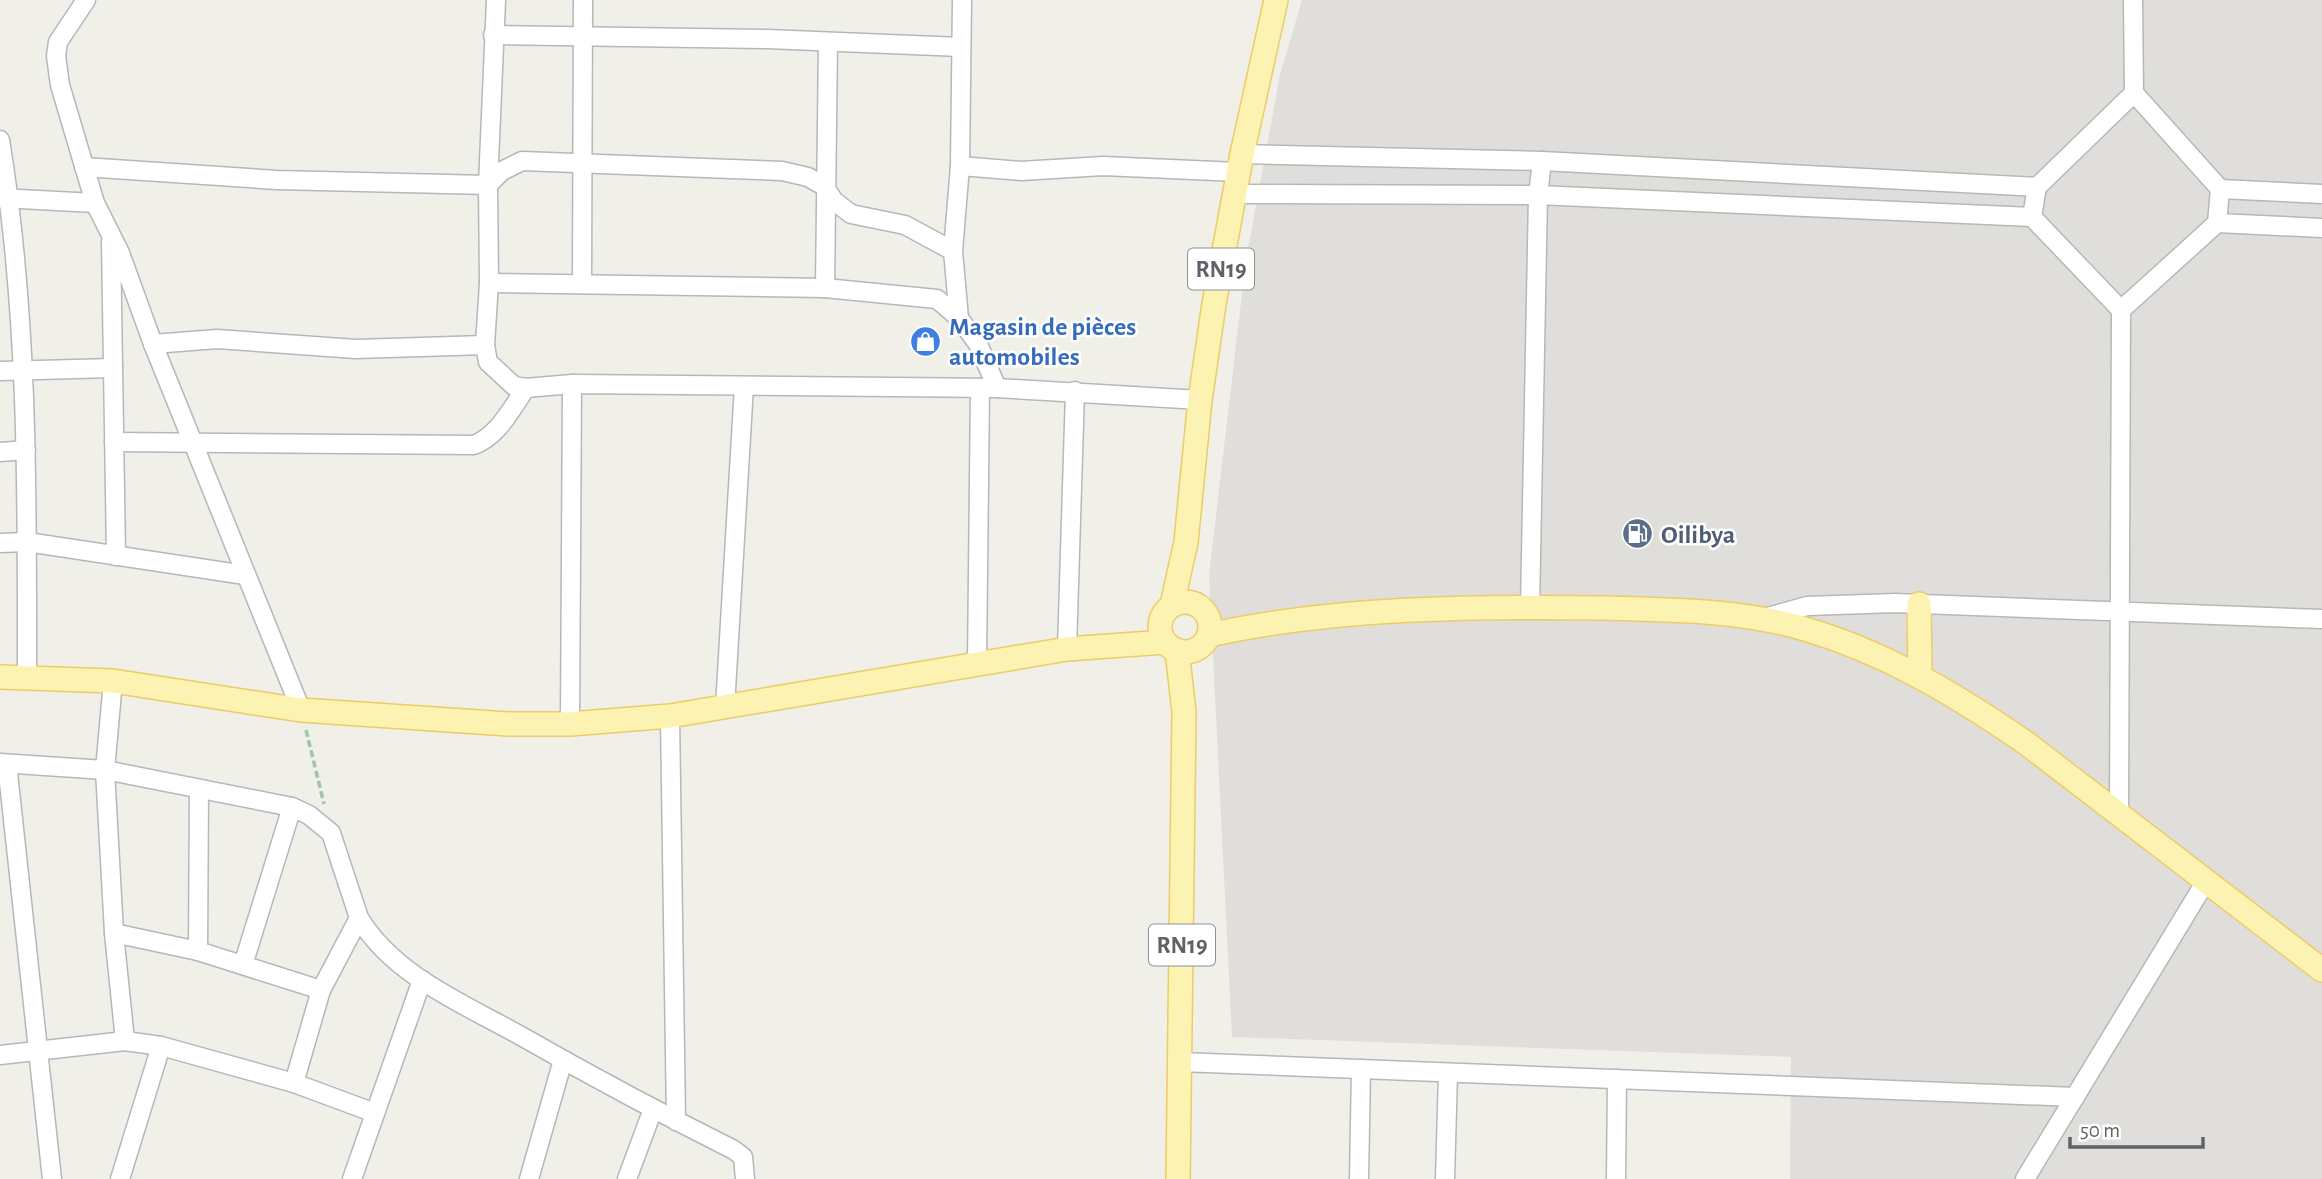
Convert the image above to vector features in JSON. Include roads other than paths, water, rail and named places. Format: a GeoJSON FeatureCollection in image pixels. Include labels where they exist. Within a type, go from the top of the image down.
{"type":"FeatureCollection","features":[{"type":"Feature","properties":{"kind":"main road","name":"RN19"},"geometry":{"type":"LineString","coordinates":[[1188,631],[1166,611],[1172,605],[1186,542],[1200,400],[1238,173],[1276,0]]}},
{"type":"Feature","properties":{"kind":"main road","name":"RN19"},"geometry":{"type":"LineString","coordinates":[[1178,1179],[1184,712],[1188,631],[1186,542]]}},
{"type":"Feature","properties":{"kind":"main road"},"geometry":{"type":"LineString","coordinates":[[1919,604],[1920,675]]}},
{"type":"Feature","properties":{"kind":"main road"},"geometry":{"type":"LineString","coordinates":[[0,677],[113,681],[301,710],[508,724],[570,724],[670,716],[1067,649],[1285,620],[1530,608],[1665,610],[1760,619],[1803,628],[1853,645],[1920,675],[2026,743],[2322,970]]}},
{"type":"Feature","properties":{"kind":"street"},"geometry":{"type":"LineString","coordinates":[[86,0],[58,42],[56,56],[60,85],[94,203],[111,231],[192,443],[301,710]]}},
{"type":"Feature","properties":{"kind":"street"},"geometry":{"type":"LineString","coordinates":[[496,0],[493,35],[493,124],[488,185],[489,283],[485,345],[488,362],[514,386],[526,388],[572,384],[988,388],[1200,400]]}},
{"type":"Feature","properties":{"kind":"street"},"geometry":{"type":"LineString","coordinates":[[582,284],[583,0]]}},
{"type":"Feature","properties":{"kind":"street"},"geometry":{"type":"LineString","coordinates":[[959,318],[953,251],[960,166],[962,0]]}},
{"type":"Feature","properties":{"kind":"street"},"geometry":{"type":"LineString","coordinates":[[2133,0],[2134,93],[2220,188],[2322,194]]}},
{"type":"Feature","properties":{"kind":"street"},"geometry":{"type":"LineString","coordinates":[[493,35],[961,47]]}},
{"type":"Feature","properties":{"kind":"street"},"geometry":{"type":"LineString","coordinates":[[825,288],[824,186],[828,42]]}},
{"type":"Feature","properties":{"kind":"street"},"geometry":{"type":"LineString","coordinates":[[2032,217],[2037,187],[2134,93]]}},
{"type":"Feature","properties":{"kind":"street"},"geometry":{"type":"LineString","coordinates":[[0,141],[8,281],[22,370],[26,450],[27,677]]}},
{"type":"Feature","properties":{"kind":"street"},"geometry":{"type":"LineString","coordinates":[[84,167],[277,180],[488,185],[502,171],[522,161],[782,171],[808,177],[824,186],[834,201],[851,214],[905,225],[953,251]]}},
{"type":"Feature","properties":{"kind":"street"},"geometry":{"type":"LineString","coordinates":[[1238,173],[1542,161],[2037,187]]}},
{"type":"Feature","properties":{"kind":"street"},"geometry":{"type":"LineString","coordinates":[[1530,608],[1538,195],[1542,161]]}},
{"type":"Feature","properties":{"kind":"street"},"geometry":{"type":"LineString","coordinates":[[960,166],[1021,171],[1103,166],[1538,195],[2032,217],[2121,310],[2117,612],[2119,815]]}},
{"type":"Feature","properties":{"kind":"street"},"geometry":{"type":"LineString","coordinates":[[2121,310],[2217,223],[2220,188]]}},
{"type":"Feature","properties":{"kind":"street"},"geometry":{"type":"LineString","coordinates":[[5,198],[94,203]]}},
{"type":"Feature","properties":{"kind":"street"},"geometry":{"type":"LineString","coordinates":[[2217,223],[2322,228]]}},
{"type":"Feature","properties":{"kind":"street"},"geometry":{"type":"LineString","coordinates":[[111,231],[116,556]]}},
{"type":"Feature","properties":{"kind":"street"},"geometry":{"type":"LineString","coordinates":[[489,283],[825,288],[937,299],[959,318],[978,344],[988,388],[977,664]]}},
{"type":"Feature","properties":{"kind":"street"},"geometry":{"type":"LineString","coordinates":[[153,344],[217,339],[332,349],[485,345]]}},
{"type":"Feature","properties":{"kind":"street"},"geometry":{"type":"LineString","coordinates":[[0,371],[113,368]]}},
{"type":"Feature","properties":{"kind":"street"},"geometry":{"type":"LineString","coordinates":[[570,724],[572,384]]}},
{"type":"Feature","properties":{"kind":"street"},"geometry":{"type":"LineString","coordinates":[[724,707],[744,386]]}},
{"type":"Feature","properties":{"kind":"street"},"geometry":{"type":"LineString","coordinates":[[114,442],[474,445],[487,439],[496,430],[526,388]]}},
{"type":"Feature","properties":{"kind":"street"},"geometry":{"type":"LineString","coordinates":[[1067,649],[1075,391]]}},
{"type":"Feature","properties":{"kind":"street"},"geometry":{"type":"LineString","coordinates":[[0,452],[26,450]]}},
{"type":"Feature","properties":{"kind":"street"},"geometry":{"type":"LineString","coordinates":[[0,544],[27,542],[245,575]]}},
{"type":"Feature","properties":{"kind":"street"},"geometry":{"type":"LineString","coordinates":[[1760,619],[1807,606],[1919,604],[2322,619]]}},
{"type":"Feature","properties":{"kind":"street"},"geometry":{"type":"LineString","coordinates":[[113,681],[104,770],[114,933],[125,1041]]}},
{"type":"Feature","properties":{"kind":"street"},"geometry":{"type":"LineString","coordinates":[[670,716],[676,1121]]}},
{"type":"Feature","properties":{"kind":"street"},"geometry":{"type":"LineString","coordinates":[[52,1179],[40,1052],[4,764],[104,770],[199,789],[230,792],[292,807],[309,815],[331,833],[359,918],[382,950],[422,980],[743,1157],[745,1179]]}},
{"type":"Feature","properties":{"kind":"street"},"geometry":{"type":"LineString","coordinates":[[198,951],[199,789]]}},
{"type":"Feature","properties":{"kind":"street"},"geometry":{"type":"LineString","coordinates":[[243,965],[292,807]]}},
{"type":"Feature","properties":{"kind":"street"},"geometry":{"type":"LineString","coordinates":[[2025,1179],[2206,881]]}},
{"type":"Feature","properties":{"kind":"street"},"geometry":{"type":"LineString","coordinates":[[294,1083],[321,990],[359,918]]}},
{"type":"Feature","properties":{"kind":"street"},"geometry":{"type":"LineString","coordinates":[[114,933],[198,951],[321,990]]}},
{"type":"Feature","properties":{"kind":"street"},"geometry":{"type":"LineString","coordinates":[[352,1179],[422,980]]}},
{"type":"Feature","properties":{"kind":"street"},"geometry":{"type":"LineString","coordinates":[[0,1055],[125,1041],[161,1046],[294,1083],[375,1113]]}},
{"type":"Feature","properties":{"kind":"street"},"geometry":{"type":"LineString","coordinates":[[120,1179],[161,1046]]}},
{"type":"Feature","properties":{"kind":"street"},"geometry":{"type":"LineString","coordinates":[[529,1179],[563,1060]]}},
{"type":"Feature","properties":{"kind":"street"},"geometry":{"type":"LineString","coordinates":[[1180,1062],[2075,1097]]}},
{"type":"Feature","properties":{"kind":"street"},"geometry":{"type":"LineString","coordinates":[[1359,1179],[1361,1069]]}},
{"type":"Feature","properties":{"kind":"street"},"geometry":{"type":"LineString","coordinates":[[1446,1179],[1448,1073]]}},
{"type":"Feature","properties":{"kind":"street"},"geometry":{"type":"LineString","coordinates":[[1615,1179],[1617,1079]]}},
{"type":"Feature","properties":{"kind":"street"},"geometry":{"type":"LineString","coordinates":[[627,1179],[653,1109]]}},
{"type":"Feature","properties":{"kind":"place","name":"Magasin de pièces automobiles"},"geometry":{"type":"Point","coordinates":[926,341]}},
{"type":"Feature","properties":{"kind":"place","name":"Oilibya"},"geometry":{"type":"Point","coordinates":[1638,534]}}]}
